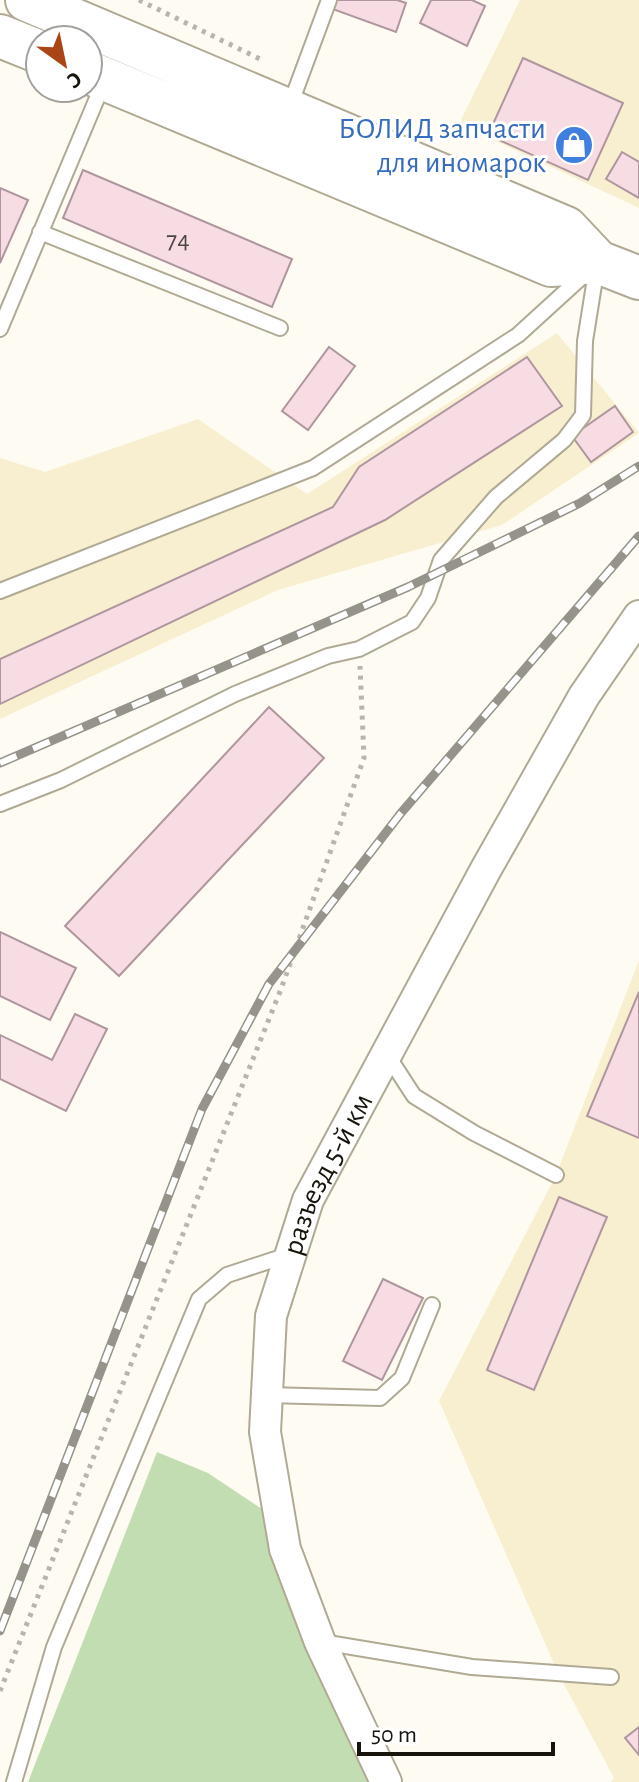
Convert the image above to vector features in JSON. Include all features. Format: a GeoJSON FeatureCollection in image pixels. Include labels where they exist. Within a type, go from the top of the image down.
{"type":"FeatureCollection","features":[{"type":"Feature","properties":{"kind":"street"},"geometry":{"type":"LineString","coordinates":[[27,0],[294,95],[566,228],[598,262]]}},
{"type":"Feature","properties":{"kind":"street"},"geometry":{"type":"LineString","coordinates":[[0,36],[24,46]]}},
{"type":"Feature","properties":{"kind":"street"},"geometry":{"type":"LineString","coordinates":[[104,79],[551,265],[598,262],[639,278]]}},
{"type":"Feature","properties":{"kind":"street","name":"разъезд 5-й км"},"geometry":{"type":"LineString","coordinates":[[386,1782],[320,1642],[285,1549],[265,1432],[271,1316],[308,1200],[576,709],[639,616]]}},
{"type":"Feature","properties":{"kind":"lane"},"geometry":{"type":"LineString","coordinates":[[294,95],[329,0]]}},
{"type":"Feature","properties":{"kind":"lane"},"geometry":{"type":"LineString","coordinates":[[0,329],[40,232],[86,104]]}},
{"type":"Feature","properties":{"kind":"lane"},"geometry":{"type":"LineString","coordinates":[[40,232],[280,328]]}},
{"type":"Feature","properties":{"kind":"lane"},"geometry":{"type":"LineString","coordinates":[[0,591],[313,468],[518,335],[598,262]]}},
{"type":"Feature","properties":{"kind":"lane"},"geometry":{"type":"LineString","coordinates":[[0,804],[61,780],[235,694],[328,656],[359,649],[412,622],[428,598],[441,560],[496,497],[564,440],[583,415],[585,341],[598,262]]}},
{"type":"Feature","properties":{"kind":"lane"},"geometry":{"type":"LineString","coordinates":[[388,1056],[414,1096],[474,1133],[556,1175]]}},
{"type":"Feature","properties":{"kind":"lane"},"geometry":{"type":"LineString","coordinates":[[14,1782],[54,1647],[199,1299],[227,1275],[291,1254]]}},
{"type":"Feature","properties":{"kind":"lane"},"geometry":{"type":"LineString","coordinates":[[267,1395],[380,1398],[402,1378],[432,1305]]}},
{"type":"Feature","properties":{"kind":"lane"},"geometry":{"type":"LineString","coordinates":[[320,1642],[472,1667],[611,1677]]}},
{"type":"Feature","properties":{"kind":"path"},"geometry":{"type":"LineString","coordinates":[[139,0],[294,95]]}},
{"type":"Feature","properties":{"kind":"path"},"geometry":{"type":"LineString","coordinates":[[0,1691],[281,989],[364,758],[359,649]]}},
{"type":"Feature","properties":{"kind":"shaded area"},"geometry":{"type":"Polygon","coordinates":[[[520,0],[639,0],[639,208],[459,124],[520,0]]]}},
{"type":"Feature","properties":{"kind":"shaded area"},"geometry":{"type":"Polygon","coordinates":[[[557,333],[639,433],[502,525],[278,590],[0,719],[0,458],[45,472],[198,419],[307,494],[557,333]]]}},
{"type":"Feature","properties":{"kind":"shaded area"},"geometry":{"type":"Polygon","coordinates":[[[639,960],[639,1782],[611,1782],[614,1778],[558,1673],[439,1401],[556,1175],[639,960]]]}},
{"type":"Feature","properties":{"kind":"green space"},"geometry":{"type":"Polygon","coordinates":[[[157,1452],[208,1473],[262,1509],[378,1782],[28,1782],[157,1452]]]}},
{"type":"Feature","properties":{"kind":"building"},"geometry":{"type":"Polygon","coordinates":[[[330,0],[397,0],[406,3],[396,32],[327,7],[330,0]]]}},
{"type":"Feature","properties":{"kind":"building"},"geometry":{"type":"Polygon","coordinates":[[[431,0],[472,0],[485,6],[467,46],[420,23],[431,0]]]}},
{"type":"Feature","properties":{"kind":"building"},"geometry":{"type":"Polygon","coordinates":[[[523,58],[623,103],[588,180],[488,135],[523,58]]]}},
{"type":"Feature","properties":{"kind":"building"},"geometry":{"type":"Polygon","coordinates":[[[622,152],[639,162],[639,198],[606,179],[622,152]]]}},
{"type":"Feature","properties":{"kind":"building"},"geometry":{"type":"Polygon","coordinates":[[[83,170],[292,259],[272,307],[63,218],[83,170]]]}},
{"type":"Feature","properties":{"kind":"building"},"geometry":{"type":"Polygon","coordinates":[[[0,188],[28,200],[0,263],[0,188]]]}},
{"type":"Feature","properties":{"kind":"building"},"geometry":{"type":"Polygon","coordinates":[[[329,347],[355,366],[308,430],[282,411],[329,347]]]}},
{"type":"Feature","properties":{"kind":"building"},"geometry":{"type":"Polygon","coordinates":[[[527,357],[562,406],[385,520],[0,704],[0,659],[333,507],[359,467],[527,357]]]}},
{"type":"Feature","properties":{"kind":"building"},"geometry":{"type":"Polygon","coordinates":[[[615,406],[633,432],[591,462],[572,436],[615,406]]]}},
{"type":"Feature","properties":{"kind":"building"},"geometry":{"type":"Polygon","coordinates":[[[269,707],[324,758],[119,976],[65,926],[269,707]]]}},
{"type":"Feature","properties":{"kind":"building"},"geometry":{"type":"Polygon","coordinates":[[[0,932],[76,968],[50,1020],[0,996],[0,932]]]}},
{"type":"Feature","properties":{"kind":"building"},"geometry":{"type":"Polygon","coordinates":[[[639,992],[639,1138],[587,1116],[639,992]]]}},
{"type":"Feature","properties":{"kind":"building"},"geometry":{"type":"Polygon","coordinates":[[[75,1014],[107,1029],[66,1111],[0,1079],[0,1035],[52,1060],[75,1014]]]}},
{"type":"Feature","properties":{"kind":"building"},"geometry":{"type":"Polygon","coordinates":[[[559,1197],[607,1217],[534,1390],[487,1370],[559,1197]]]}},
{"type":"Feature","properties":{"kind":"building"},"geometry":{"type":"Polygon","coordinates":[[[383,1279],[423,1298],[382,1380],[343,1361],[383,1279]]]}},
{"type":"Feature","properties":{"kind":"building"},"geometry":{"type":"Polygon","coordinates":[[[639,1727],[639,1755],[625,1738],[639,1727]]]}},
{"type":"Feature","properties":{"kind":"railway"},"geometry":{"type":"LineString","coordinates":[[0,763],[408,587],[580,503],[639,466]]}},
{"type":"Feature","properties":{"kind":"railway"},"geometry":{"type":"LineString","coordinates":[[0,1631],[202,1109],[269,984],[401,813],[639,536]]}},
{"type":"Feature","properties":{"kind":"place","name":"БОЛИД запчасти для иномарок"},"geometry":{"type":"Point","coordinates":[574,145]}}]}
